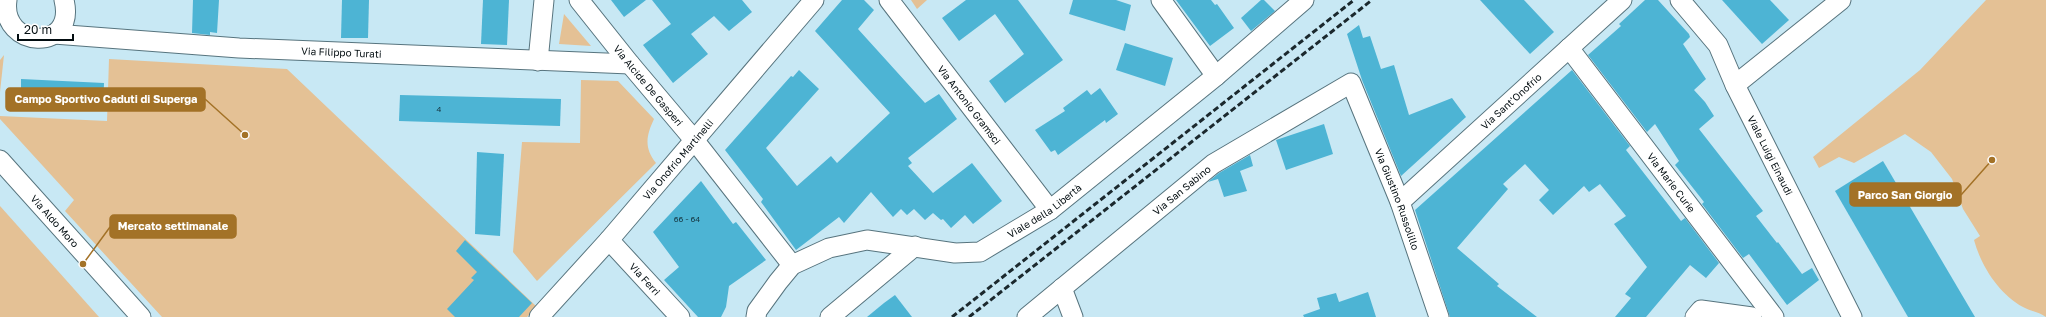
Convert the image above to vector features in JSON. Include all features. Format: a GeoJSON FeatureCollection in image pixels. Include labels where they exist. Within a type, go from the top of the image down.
{"type":"FeatureCollection","features":[{"type":"Feature","properties":{"kind":"street"},"geometry":{"type":"LineString","coordinates":[[4,18],[15,32],[24,37],[34,40],[44,38],[54,34],[61,26],[65,17],[64,0]]}},
{"type":"Feature","properties":{"kind":"street"},"geometry":{"type":"LineString","coordinates":[[538,61],[544,0]]}},
{"type":"Feature","properties":{"kind":"street","name":"Via Alcide De Gasperi"},"geometry":{"type":"LineString","coordinates":[[579,0],[630,64],[695,141],[792,265]]}},
{"type":"Feature","properties":{"kind":"street","name":"Via Onofrio Martinelli"},"geometry":{"type":"LineString","coordinates":[[539,317],[609,240],[695,141],[814,0]]}},
{"type":"Feature","properties":{"kind":"street","name":"Via Antonio Gramsci"},"geometry":{"type":"LineString","coordinates":[[889,0],[1050,210]]}},
{"type":"Feature","properties":{"kind":"street"},"geometry":{"type":"LineString","coordinates":[[1161,0],[1216,76]]}},
{"type":"Feature","properties":{"kind":"street","name":"Viale della Libertà"},"geometry":{"type":"LineString","coordinates":[[756,317],[757,311],[775,285],[792,265],[829,248],[867,240],[916,246],[955,253],[980,252],[1050,210],[1216,76],[1304,0]]}},
{"type":"Feature","properties":{"kind":"street","name":"Via Sant'Onofrio"},"geometry":{"type":"LineString","coordinates":[[1400,202],[1622,0]]}},
{"type":"Feature","properties":{"kind":"street","name":"Viale Luigi Einaudi"},"geometry":{"type":"LineString","coordinates":[[1680,0],[1718,45],[1735,85],[1852,317]]}},
{"type":"Feature","properties":{"kind":"street"},"geometry":{"type":"LineString","coordinates":[[1735,85],[1842,0]]}},
{"type":"Feature","properties":{"kind":"street","name":"Via Filippo Turati"},"geometry":{"type":"LineString","coordinates":[[54,34],[239,48],[630,64]]}},
{"type":"Feature","properties":{"kind":"street","name":"Via Marie Curie"},"geometry":{"type":"LineString","coordinates":[[1569,48],[1774,317]]}},
{"type":"Feature","properties":{"kind":"street","name":"Via Giustino Russolillo"},"geometry":{"type":"LineString","coordinates":[[1351,83],[1400,202],[1437,316]]}},
{"type":"Feature","properties":{"kind":"street","name":"Via San Sabino"},"geometry":{"type":"LineString","coordinates":[[1027,317],[1213,164],[1351,83]]}},
{"type":"Feature","properties":{"kind":"street","name":"Via Aldo Moro"},"geometry":{"type":"LineString","coordinates":[[0,160],[142,317]]}},
{"type":"Feature","properties":{"kind":"street","name":"Via Ferri"},"geometry":{"type":"LineString","coordinates":[[609,240],[680,317]]}},
{"type":"Feature","properties":{"kind":"street"},"geometry":{"type":"LineString","coordinates":[[830,317],[916,246]]}},
{"type":"Feature","properties":{"kind":"street"},"geometry":{"type":"LineString","coordinates":[[1062,288],[1073,317]]}},
{"type":"Feature","properties":{"kind":"street"},"geometry":{"type":"LineString","coordinates":[[1695,317],[1701,310],[1752,317]]}},
{"type":"Feature","properties":{"kind":"shaded area"},"geometry":{"type":"Polygon","coordinates":[[[911,0],[927,0],[917,9],[911,0]]]}},
{"type":"Feature","properties":{"kind":"shaded area"},"geometry":{"type":"Polygon","coordinates":[[[1986,0],[2046,0],[2046,317],[2014,301],[2006,295],[1992,278],[1981,260],[1974,240],[1980,236],[1963,209],[1952,179],[1931,152],[1905,134],[1854,163],[1839,157],[1819,168],[1813,157],[1920,70],[1986,0]]]}},
{"type":"Feature","properties":{"kind":"shaded area"},"geometry":{"type":"Polygon","coordinates":[[[564,14],[591,46],[559,44],[564,14]]]}},
{"type":"Feature","properties":{"kind":"shaded area"},"geometry":{"type":"Polygon","coordinates":[[[4,55],[0,92],[0,60],[4,55]]]}},
{"type":"Feature","properties":{"kind":"shaded area"},"geometry":{"type":"Polygon","coordinates":[[[109,59],[287,69],[537,307],[527,317],[162,317],[65,211],[74,200],[0,119],[0,116],[107,121],[109,59]]]}},
{"type":"Feature","properties":{"kind":"shaded area"},"geometry":{"type":"Polygon","coordinates":[[[581,80],[618,81],[654,119],[649,131],[648,147],[652,158],[656,163],[537,281],[513,252],[522,142],[580,143],[581,80]]]}},
{"type":"Feature","properties":{"kind":"shaded area"},"geometry":{"type":"Polygon","coordinates":[[[0,206],[99,317],[0,317],[0,206]]]}},
{"type":"Feature","properties":{"kind":"building"},"geometry":{"type":"Polygon","coordinates":[[[193,0],[219,0],[217,33],[210,32],[210,35],[192,33],[193,0]]]}},
{"type":"Feature","properties":{"kind":"building"},"geometry":{"type":"Polygon","coordinates":[[[342,0],[369,0],[368,38],[341,38],[342,0]]]}},
{"type":"Feature","properties":{"kind":"building"},"geometry":{"type":"Polygon","coordinates":[[[483,0],[509,0],[507,45],[481,44],[483,0]]]}},
{"type":"Feature","properties":{"kind":"building"},"geometry":{"type":"Polygon","coordinates":[[[611,0],[646,0],[624,17],[611,0]]]}},
{"type":"Feature","properties":{"kind":"building"},"geometry":{"type":"Polygon","coordinates":[[[652,0],[742,0],[752,12],[729,31],[714,16],[691,34],[708,54],[673,83],[643,45],[671,24],[652,0]]]}},
{"type":"Feature","properties":{"kind":"building"},"geometry":{"type":"Polygon","coordinates":[[[842,0],[864,0],[874,10],[858,29],[925,103],[939,94],[957,119],[908,158],[912,163],[908,166],[933,193],[972,163],[1002,201],[973,224],[965,215],[951,228],[943,219],[941,220],[933,213],[925,220],[914,209],[907,215],[901,209],[893,217],[871,192],[844,223],[839,217],[796,250],[761,202],[763,199],[725,150],[791,76],[793,77],[799,70],[819,89],[766,148],[797,186],[831,156],[837,163],[890,113],[815,31],[842,0]]]}},
{"type":"Feature","properties":{"kind":"building"},"geometry":{"type":"Polygon","coordinates":[[[966,0],[1018,0],[1063,60],[1005,103],[989,81],[1024,54],[995,14],[959,41],[942,18],[966,0]]]}},
{"type":"Feature","properties":{"kind":"building"},"geometry":{"type":"Polygon","coordinates":[[[1073,0],[1116,0],[1131,5],[1125,31],[1069,14],[1073,0]]]}},
{"type":"Feature","properties":{"kind":"building"},"geometry":{"type":"Polygon","coordinates":[[[1176,0],[1211,0],[1215,5],[1217,4],[1234,28],[1210,46],[1176,0]]]}},
{"type":"Feature","properties":{"kind":"building"},"geometry":{"type":"Polygon","coordinates":[[[1261,0],[1264,0],[1275,11],[1251,31],[1241,18],[1261,0]]]}},
{"type":"Feature","properties":{"kind":"building"},"geometry":{"type":"Polygon","coordinates":[[[1480,0],[1524,0],[1554,32],[1530,54],[1480,0]]]}},
{"type":"Feature","properties":{"kind":"building"},"geometry":{"type":"Polygon","coordinates":[[[1645,0],[1658,0],[1689,34],[1690,37],[1683,44],[1706,79],[1694,90],[1705,102],[1714,116],[1699,129],[1763,211],[1756,216],[1777,243],[1778,242],[1802,274],[1812,268],[1819,280],[1787,305],[1749,254],[1743,258],[1702,204],[1704,202],[1675,165],[1679,161],[1655,124],[1647,132],[1588,55],[1621,26],[1619,24],[1645,0]]]}},
{"type":"Feature","properties":{"kind":"building"},"geometry":{"type":"Polygon","coordinates":[[[1722,0],[1770,0],[1789,20],[1762,44],[1722,0]]]}},
{"type":"Feature","properties":{"kind":"building"},"geometry":{"type":"Polygon","coordinates":[[[1359,25],[1363,38],[1370,36],[1381,69],[1394,65],[1409,115],[1452,98],[1466,117],[1401,176],[1362,80],[1347,34],[1359,25]]]}},
{"type":"Feature","properties":{"kind":"building"},"geometry":{"type":"Polygon","coordinates":[[[1125,43],[1173,58],[1165,86],[1116,70],[1125,43]]]}},
{"type":"Feature","properties":{"kind":"building"},"geometry":{"type":"Polygon","coordinates":[[[1572,70],[1630,146],[1626,150],[1681,221],[1685,218],[1719,263],[1706,278],[1690,265],[1646,317],[1615,317],[1631,298],[1625,294],[1647,267],[1614,224],[1626,216],[1600,184],[1589,192],[1584,186],[1553,215],[1539,200],[1549,190],[1525,164],[1503,184],[1508,189],[1457,248],[1499,284],[1497,286],[1537,317],[1450,317],[1415,210],[1572,70]]]}},
{"type":"Feature","properties":{"kind":"building"},"geometry":{"type":"Polygon","coordinates":[[[21,79],[104,83],[103,109],[21,107],[21,79]]]}},
{"type":"Feature","properties":{"kind":"building"},"geometry":{"type":"Polygon","coordinates":[[[1100,88],[1118,114],[1106,123],[1105,120],[1058,155],[1055,150],[1051,152],[1035,130],[1065,111],[1063,108],[1087,90],[1091,95],[1100,88]]]}},
{"type":"Feature","properties":{"kind":"building"},"geometry":{"type":"Polygon","coordinates":[[[400,95],[561,99],[560,126],[399,121],[400,95]]]}},
{"type":"Feature","properties":{"kind":"building"},"geometry":{"type":"Polygon","coordinates":[[[1324,124],[1333,154],[1286,170],[1276,140],[1324,124]]]}},
{"type":"Feature","properties":{"kind":"building"},"geometry":{"type":"Polygon","coordinates":[[[477,152],[504,154],[500,236],[475,234],[477,152]]]}},
{"type":"Feature","properties":{"kind":"building"},"geometry":{"type":"Polygon","coordinates":[[[1250,155],[1253,166],[1240,171],[1247,191],[1224,197],[1218,179],[1208,182],[1219,173],[1250,155]]]}},
{"type":"Feature","properties":{"kind":"building"},"geometry":{"type":"Polygon","coordinates":[[[1883,161],[1975,317],[1908,317],[1835,191],[1883,161]]]}},
{"type":"Feature","properties":{"kind":"building"},"geometry":{"type":"Polygon","coordinates":[[[701,181],[733,224],[736,222],[766,260],[729,286],[726,307],[721,317],[698,317],[664,280],[679,267],[653,232],[701,181]]]}},
{"type":"Feature","properties":{"kind":"building"},"geometry":{"type":"Polygon","coordinates":[[[465,240],[532,303],[519,317],[455,317],[447,309],[474,280],[471,278],[477,272],[456,251],[465,240]]]}},
{"type":"Feature","properties":{"kind":"building"},"geometry":{"type":"Polygon","coordinates":[[[1368,292],[1376,317],[1304,317],[1303,315],[1320,309],[1317,298],[1336,293],[1339,302],[1368,292]]]}},
{"type":"Feature","properties":{"kind":"building"},"geometry":{"type":"Polygon","coordinates":[[[895,295],[912,317],[867,317],[884,303],[895,295]]]}},
{"type":"Feature","properties":{"kind":"railway"},"geometry":{"type":"LineString","coordinates":[[952,317],[1354,0]]}},
{"type":"Feature","properties":{"kind":"railway"},"geometry":{"type":"LineString","coordinates":[[969,317],[1372,0]]}},
{"type":"Feature","properties":{"kind":"place","name":"Campo Sportivo Caduti di Superga"},"geometry":{"type":"Point","coordinates":[245,135]}},
{"type":"Feature","properties":{"kind":"place","name":"Parco San Giorgio"},"geometry":{"type":"Point","coordinates":[1992,160]}},
{"type":"Feature","properties":{"kind":"place","name":"Mercato settimanale"},"geometry":{"type":"Point","coordinates":[83,264]}}]}
